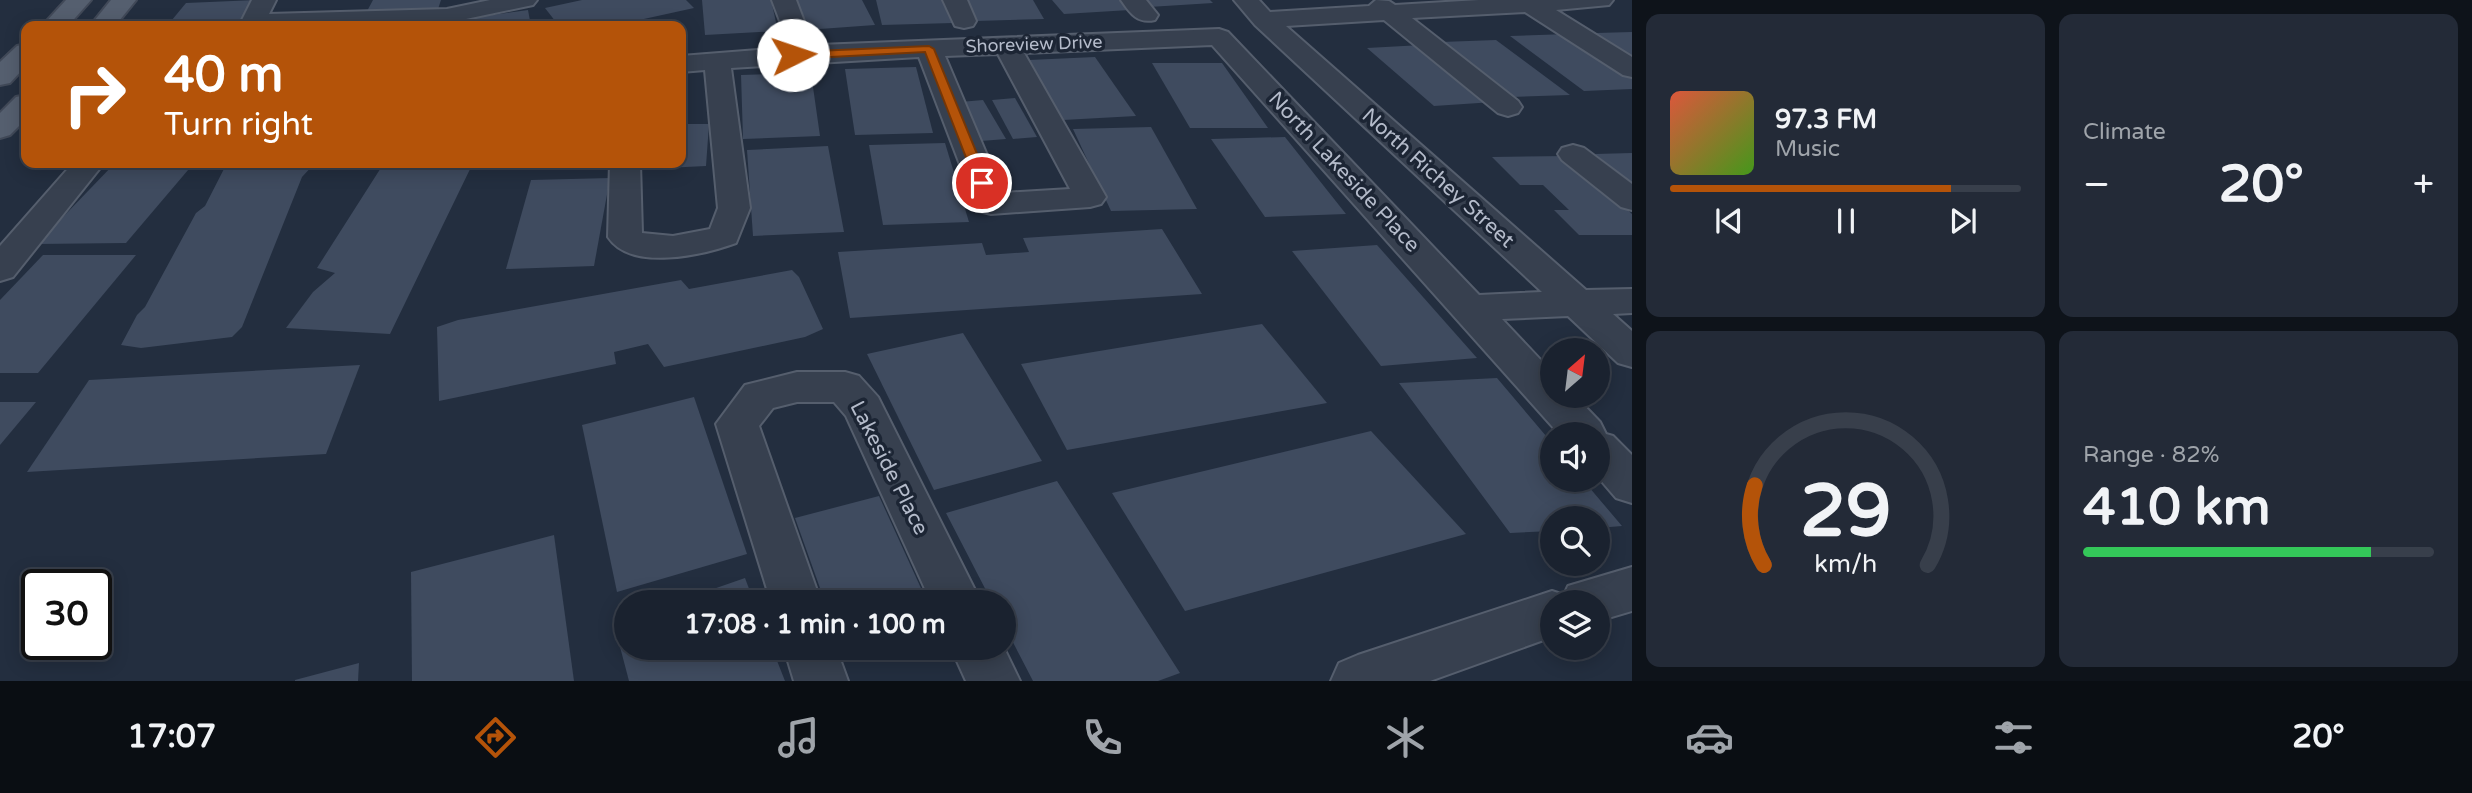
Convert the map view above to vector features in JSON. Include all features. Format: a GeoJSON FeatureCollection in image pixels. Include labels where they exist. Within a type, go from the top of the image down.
{"type":"FeatureCollection","features":[{"type":"Feature","properties":{"kind":"main road"},"geometry":{"type":"LineString","coordinates":[[59,21],[79,0]]}},
{"type":"Feature","properties":{"kind":"main road"},"geometry":{"type":"LineString","coordinates":[[106,21],[124,0]]}},
{"type":"Feature","properties":{"kind":"main road"},"geometry":{"type":"LineString","coordinates":[[0,77],[21,57]]}},
{"type":"Feature","properties":{"kind":"main road"},"geometry":{"type":"LineString","coordinates":[[0,129],[21,108]]}},
{"type":"Feature","properties":{"kind":"street"},"geometry":{"type":"LineString","coordinates":[[254,21],[264,0]]}},
{"type":"Feature","properties":{"kind":"street"},"geometry":{"type":"LineString","coordinates":[[784,0],[795,32]]}},
{"type":"Feature","properties":{"kind":"street"},"geometry":{"type":"LineString","coordinates":[[1255,10],[1601,0]]}},
{"type":"Feature","properties":{"kind":"street"},"geometry":{"type":"LineString","coordinates":[[325,21],[447,16],[509,1]]}},
{"type":"Feature","properties":{"kind":"street"},"geometry":{"type":"LineString","coordinates":[[1527,3],[1632,69]]}},
{"type":"Feature","properties":{"kind":"street"},"geometry":{"type":"LineString","coordinates":[[1382,7],[1508,107]]}},
{"type":"Feature","properties":{"kind":"street","name":"North Richey Street"},"geometry":{"type":"LineString","coordinates":[[1255,10],[1632,353]]}},
{"type":"Feature","properties":{"kind":"street","name":"Shoreview Drive"},"geometry":{"type":"LineString","coordinates":[[686,64],[929,49],[1219,37]]}},
{"type":"Feature","properties":{"kind":"street","name":"North Lakeside Place"},"geometry":{"type":"LineString","coordinates":[[1219,37],[1574,422]]}},
{"type":"Feature","properties":{"kind":"street"},"geometry":{"type":"LineString","coordinates":[[929,49],[991,204],[1090,197],[1007,46]]}},
{"type":"Feature","properties":{"kind":"street"},"geometry":{"type":"LineString","coordinates":[[625,168],[625,237],[631,243],[662,247],[706,244],[724,236],[734,208],[717,61]]}},
{"type":"Feature","properties":{"kind":"street"},"geometry":{"type":"LineString","coordinates":[[1573,155],[1632,200]]}},
{"type":"Feature","properties":{"kind":"street"},"geometry":{"type":"LineString","coordinates":[[0,269],[85,168]]}},
{"type":"Feature","properties":{"kind":"street"},"geometry":{"type":"LineString","coordinates":[[1469,308],[1632,301]]}},
{"type":"Feature","properties":{"kind":"street","name":"Lakeside Place"},"geometry":{"type":"LineString","coordinates":[[792,590],[737,424],[759,396],[797,387],[845,387],[863,408],[950,590]]}},
{"type":"Feature","properties":{"kind":"street"},"geometry":{"type":"LineString","coordinates":[[1610,461],[1632,485]]}},
{"type":"Feature","properties":{"kind":"street"},"geometry":{"type":"LineString","coordinates":[[1610,595],[1632,589]]}},
{"type":"Feature","properties":{"kind":"street"},"geometry":{"type":"LineString","coordinates":[[1358,681],[1540,618]]}},
{"type":"Feature","properties":{"kind":"street"},"geometry":{"type":"LineString","coordinates":[[814,660],[821,681]]}},
{"type":"Feature","properties":{"kind":"street"},"geometry":{"type":"LineString","coordinates":[[983,660],[993,681]]}},
{"type":"Feature","properties":{"kind":"building"},"geometry":{"type":"Polygon","coordinates":[[[256,0],[241,21],[171,21],[186,3],[256,0]]]}},
{"type":"Feature","properties":{"kind":"building"},"geometry":{"type":"Polygon","coordinates":[[[373,0],[441,0],[438,9],[366,13],[373,0]]]}},
{"type":"Feature","properties":{"kind":"building"},"geometry":{"type":"Polygon","coordinates":[[[582,0],[686,0],[694,8],[635,21],[555,21],[545,8],[582,0]]]}},
{"type":"Feature","properties":{"kind":"building"},"geometry":{"type":"Polygon","coordinates":[[[702,0],[771,0],[778,31],[705,35],[702,0]]]}},
{"type":"Feature","properties":{"kind":"building"},"geometry":{"type":"Polygon","coordinates":[[[794,0],[862,0],[875,25],[806,30],[794,0]]]}},
{"type":"Feature","properties":{"kind":"building"},"geometry":{"type":"Polygon","coordinates":[[[876,0],[944,0],[953,23],[882,25],[876,0]]]}},
{"type":"Feature","properties":{"kind":"building"},"geometry":{"type":"Polygon","coordinates":[[[967,0],[1033,0],[1044,19],[976,21],[967,0]]]}},
{"type":"Feature","properties":{"kind":"building"},"geometry":{"type":"Polygon","coordinates":[[[1052,0],[1121,0],[1130,10],[1064,14],[1052,0]]]}},
{"type":"Feature","properties":{"kind":"building"},"geometry":{"type":"Polygon","coordinates":[[[1142,0],[1210,0],[1213,3],[1149,7],[1142,0]]]}},
{"type":"Feature","properties":{"kind":"building"},"geometry":{"type":"Polygon","coordinates":[[[528,10],[530,21],[456,21],[528,10]]]}},
{"type":"Feature","properties":{"kind":"building"},"geometry":{"type":"Polygon","coordinates":[[[1632,32],[1632,58],[1596,33],[1632,32]]]}},
{"type":"Feature","properties":{"kind":"building"},"geometry":{"type":"Polygon","coordinates":[[[1568,34],[1632,78],[1632,89],[1584,91],[1510,36],[1568,34]]]}},
{"type":"Feature","properties":{"kind":"building"},"geometry":{"type":"Polygon","coordinates":[[[1496,40],[1570,95],[1510,97],[1441,42],[1496,40]]]}},
{"type":"Feature","properties":{"kind":"building"},"geometry":{"type":"Polygon","coordinates":[[[1422,45],[1494,102],[1434,106],[1367,48],[1422,45]]]}},
{"type":"Feature","properties":{"kind":"building"},"geometry":{"type":"Polygon","coordinates":[[[1095,57],[1136,116],[1063,120],[1029,60],[1095,57]]]}},
{"type":"Feature","properties":{"kind":"building"},"geometry":{"type":"Polygon","coordinates":[[[1152,63],[1222,63],[1268,128],[1190,128],[1152,63]]]}},
{"type":"Feature","properties":{"kind":"building"},"geometry":{"type":"Polygon","coordinates":[[[916,67],[933,133],[855,135],[845,69],[916,67]]]}},
{"type":"Feature","properties":{"kind":"building"},"geometry":{"type":"Polygon","coordinates":[[[811,73],[820,136],[743,139],[741,75],[811,73]]]}},
{"type":"Feature","properties":{"kind":"building"},"geometry":{"type":"Polygon","coordinates":[[[1015,98],[1037,137],[1013,139],[992,100],[1015,98]]]}},
{"type":"Feature","properties":{"kind":"building"},"geometry":{"type":"Polygon","coordinates":[[[983,100],[1006,139],[981,141],[960,102],[983,100]]]}},
{"type":"Feature","properties":{"kind":"building"},"geometry":{"type":"Polygon","coordinates":[[[686,124],[709,124],[706,166],[686,167],[686,124]]]}},
{"type":"Feature","properties":{"kind":"building"},"geometry":{"type":"Polygon","coordinates":[[[1151,127],[1197,209],[1111,211],[1073,129],[1151,127]]]}},
{"type":"Feature","properties":{"kind":"building"},"geometry":{"type":"Polygon","coordinates":[[[1285,137],[1346,214],[1265,217],[1211,139],[1285,137]]]}},
{"type":"Feature","properties":{"kind":"building"},"geometry":{"type":"Polygon","coordinates":[[[945,143],[969,222],[883,225],[869,145],[945,143]]]}},
{"type":"Feature","properties":{"kind":"building"},"geometry":{"type":"Polygon","coordinates":[[[828,146],[844,232],[753,236],[747,150],[828,146]]]}},
{"type":"Feature","properties":{"kind":"building"},"geometry":{"type":"Polygon","coordinates":[[[1632,153],[1632,184],[1595,154],[1632,153]]]}},
{"type":"Feature","properties":{"kind":"building"},"geometry":{"type":"Polygon","coordinates":[[[1568,156],[1632,214],[1632,235],[1579,235],[1554,210],[1569,210],[1543,185],[1520,185],[1492,157],[1568,156]]]}},
{"type":"Feature","properties":{"kind":"building"},"geometry":{"type":"Polygon","coordinates":[[[110,168],[190,168],[126,243],[37,244],[110,168]]]}},
{"type":"Feature","properties":{"kind":"building"},"geometry":{"type":"Polygon","coordinates":[[[224,168],[310,168],[302,177],[242,327],[232,337],[141,348],[121,345],[196,213],[205,206],[224,168]]]}},
{"type":"Feature","properties":{"kind":"building"},"geometry":{"type":"Polygon","coordinates":[[[381,168],[471,168],[390,334],[286,328],[313,292],[335,273],[317,268],[381,168]]]}},
{"type":"Feature","properties":{"kind":"building"},"geometry":{"type":"Polygon","coordinates":[[[519,168],[602,168],[519,169],[519,168]]]}},
{"type":"Feature","properties":{"kind":"building"},"geometry":{"type":"Polygon","coordinates":[[[610,178],[594,266],[506,269],[531,180],[610,178]]]}},
{"type":"Feature","properties":{"kind":"building"},"geometry":{"type":"Polygon","coordinates":[[[1162,229],[1202,294],[850,318],[838,252],[982,243],[986,255],[1029,252],[1023,238],[1162,229]]]}},
{"type":"Feature","properties":{"kind":"building"},"geometry":{"type":"Polygon","coordinates":[[[1377,245],[1477,358],[1381,366],[1292,251],[1377,245]]]}},
{"type":"Feature","properties":{"kind":"building"},"geometry":{"type":"Polygon","coordinates":[[[43,255],[136,255],[38,373],[0,373],[0,300],[43,255]]]}},
{"type":"Feature","properties":{"kind":"building"},"geometry":{"type":"Polygon","coordinates":[[[792,270],[799,277],[823,329],[805,337],[664,367],[648,344],[614,352],[616,364],[439,401],[437,327],[458,320],[681,280],[689,289],[792,270]]]}},
{"type":"Feature","properties":{"kind":"building"},"geometry":{"type":"Polygon","coordinates":[[[1262,324],[1327,403],[1067,450],[1021,364],[1262,324]]]}},
{"type":"Feature","properties":{"kind":"building"},"geometry":{"type":"Polygon","coordinates":[[[963,333],[1042,461],[934,490],[867,354],[963,333]]]}},
{"type":"Feature","properties":{"kind":"building"},"geometry":{"type":"Polygon","coordinates":[[[360,365],[326,454],[27,472],[89,380],[360,365]]]}},
{"type":"Feature","properties":{"kind":"building"},"geometry":{"type":"Polygon","coordinates":[[[1497,378],[1540,429],[1540,492],[1593,492],[1605,506],[1540,506],[1540,532],[1510,533],[1399,383],[1497,378]]]}},
{"type":"Feature","properties":{"kind":"building"},"geometry":{"type":"Polygon","coordinates":[[[694,397],[747,554],[617,590],[582,425],[694,397]]]}},
{"type":"Feature","properties":{"kind":"building"},"geometry":{"type":"Polygon","coordinates":[[[0,402],[36,402],[0,445],[0,402]]]}},
{"type":"Feature","properties":{"kind":"building"},"geometry":{"type":"Polygon","coordinates":[[[1371,431],[1466,534],[1185,611],[1112,493],[1371,431]]]}},
{"type":"Feature","properties":{"kind":"building"},"geometry":{"type":"Polygon","coordinates":[[[1057,481],[1180,673],[1158,681],[1033,681],[1016,648],[1016,590],[986,590],[946,513],[1057,481]]]}},
{"type":"Feature","properties":{"kind":"building"},"geometry":{"type":"Polygon","coordinates":[[[879,496],[922,590],[821,590],[795,518],[879,496]]]}},
{"type":"Feature","properties":{"kind":"building"},"geometry":{"type":"Polygon","coordinates":[[[1610,512],[1622,526],[1610,527],[1610,512]]]}},
{"type":"Feature","properties":{"kind":"building"},"geometry":{"type":"Polygon","coordinates":[[[554,535],[574,681],[412,681],[411,572],[554,535]]]}},
{"type":"Feature","properties":{"kind":"building"},"geometry":{"type":"Polygon","coordinates":[[[745,578],[750,590],[710,590],[745,578]]]}},
{"type":"Feature","properties":{"kind":"building"},"geometry":{"type":"Polygon","coordinates":[[[623,660],[777,660],[785,681],[629,681],[623,660]]]}},
{"type":"Feature","properties":{"kind":"building"},"geometry":{"type":"Polygon","coordinates":[[[359,663],[358,681],[295,681],[295,680],[359,663]]]}},
{"type":"Feature","properties":{"kind":"route"},"geometry":{"type":"LineString","coordinates":[[793,55],[929,49],[982,183]]}}]}
